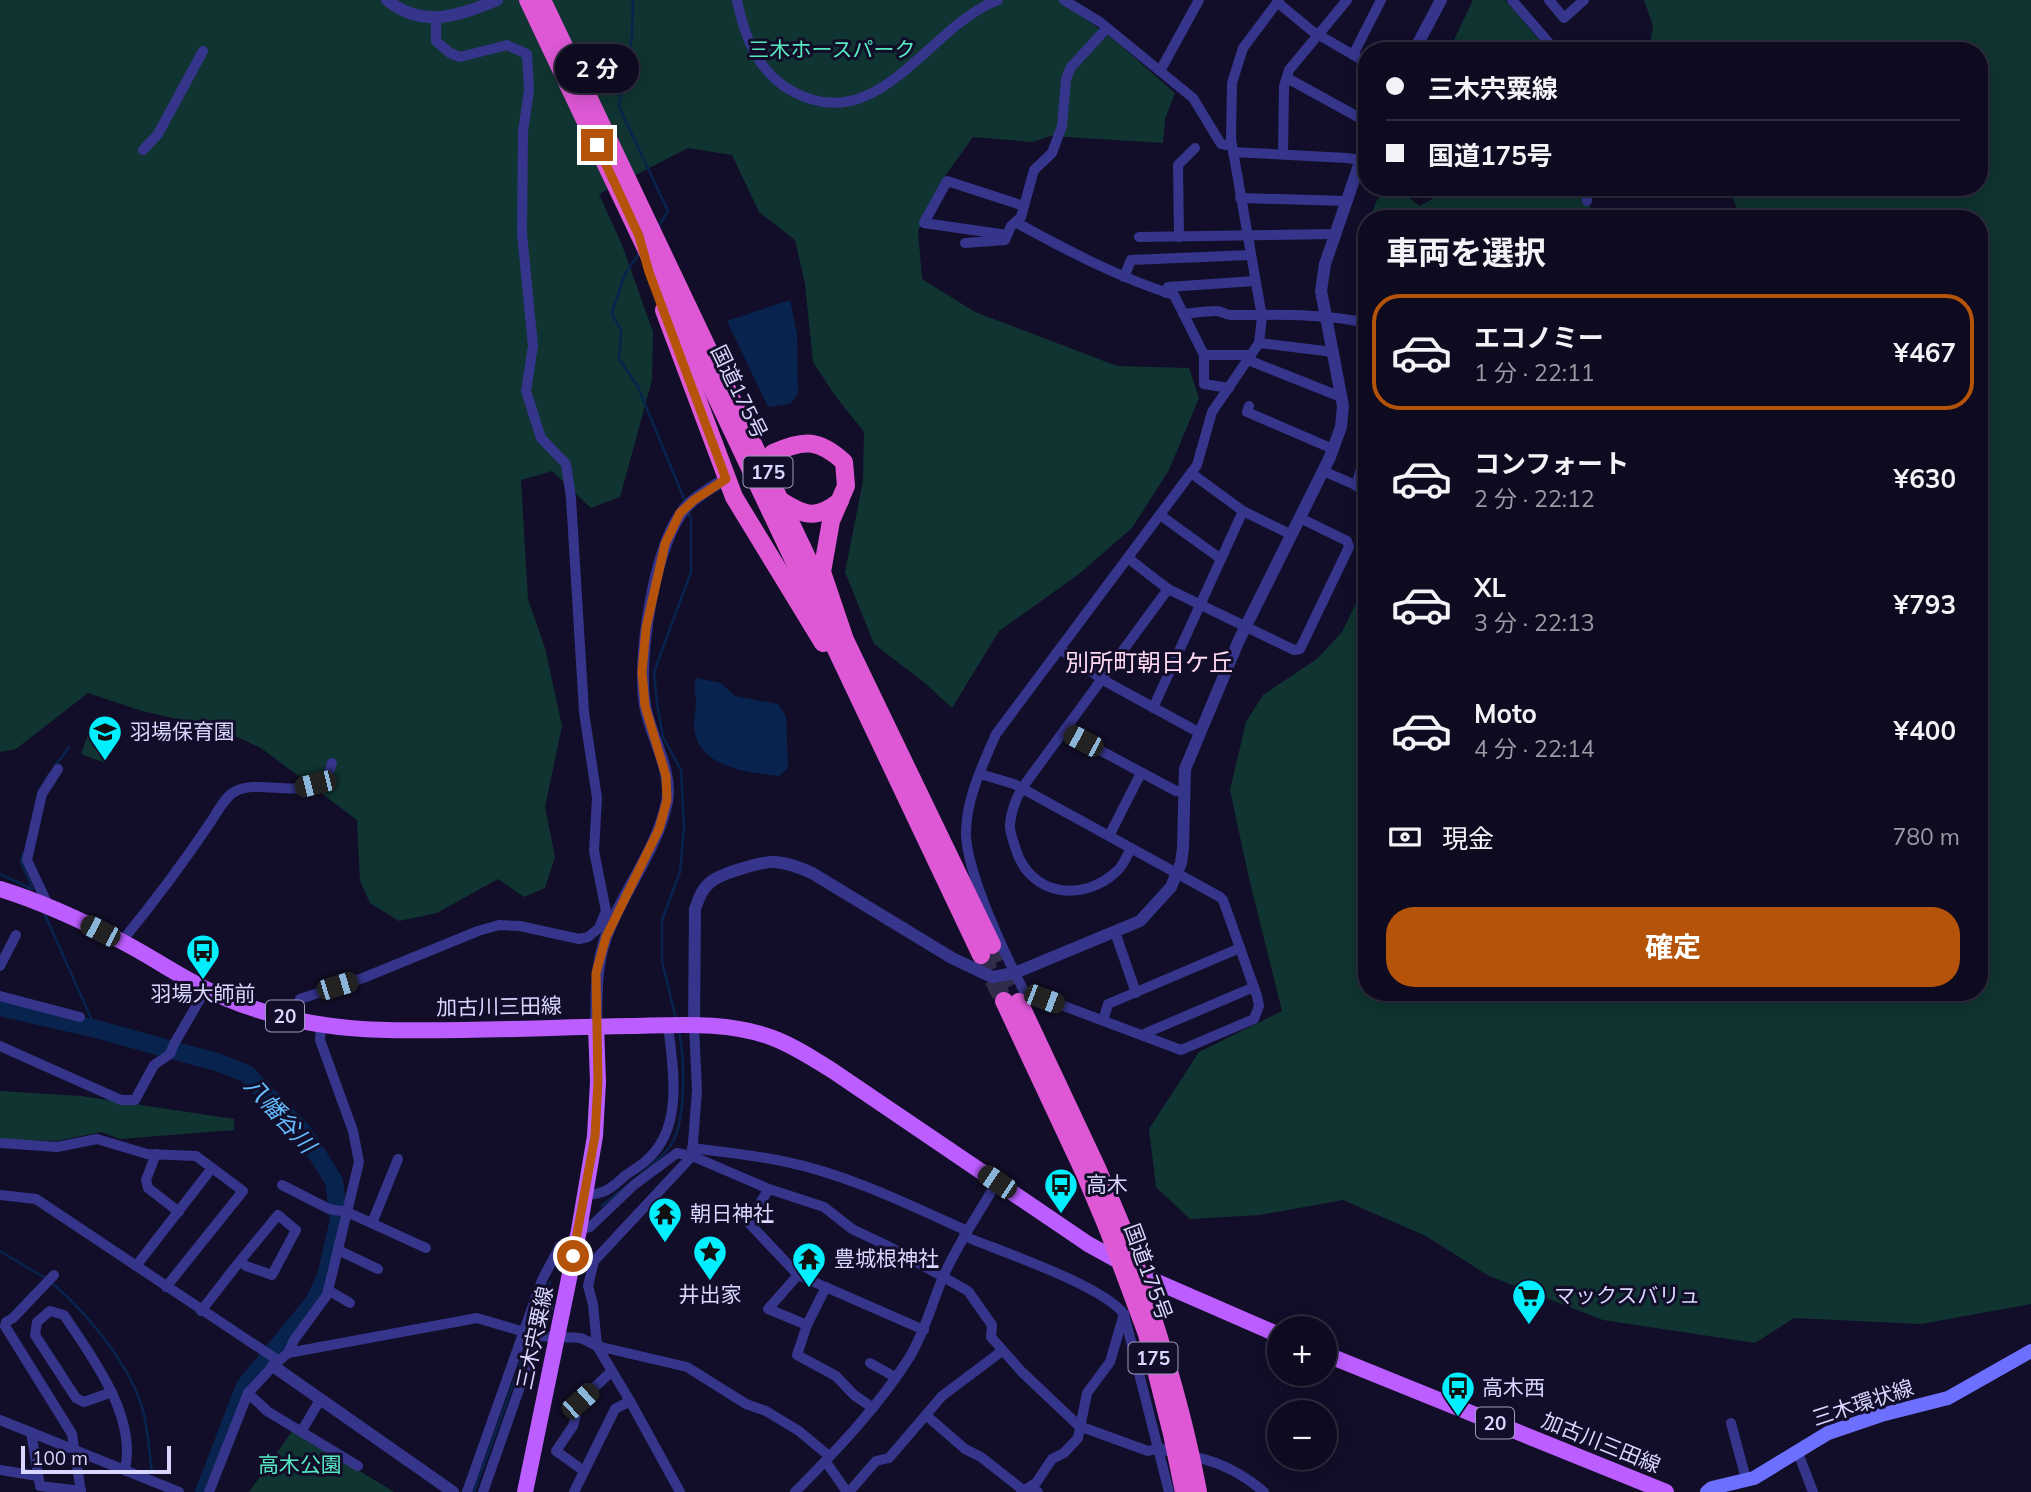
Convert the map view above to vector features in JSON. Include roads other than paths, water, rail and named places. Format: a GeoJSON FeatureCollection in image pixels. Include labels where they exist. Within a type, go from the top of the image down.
{"type":"FeatureCollection","features":[{"type":"Feature","properties":{"kind":"highway","name":"国道175号"},"geometry":{"type":"LineString","coordinates":[[528,0],[858,695],[987,950],[781,500],[541,0]]}},
{"type":"Feature","properties":{"kind":"highway"},"geometry":{"type":"LineString","coordinates":[[639,236],[649,272],[733,475],[734,497],[840,676],[858,695]]}},
{"type":"Feature","properties":{"kind":"highway"},"geometry":{"type":"LineString","coordinates":[[773,453],[800,443],[812,442],[831,450],[844,463],[846,486],[831,521],[822,572],[845,640]]}},
{"type":"Feature","properties":{"kind":"highway"},"geometry":{"type":"LineString","coordinates":[[781,500],[801,513],[812,514],[829,510],[840,501]]}},
{"type":"Feature","properties":{"kind":"highway","name":"国道175号"},"geometry":{"type":"LineString","coordinates":[[1184,1492],[1147,1334],[1108,1229],[1012,1002],[1097,1168],[1127,1240],[1157,1329],[1187,1433],[1198,1492]]}},
{"type":"Feature","properties":{"kind":"main road","name":"加古川三田線"},"geometry":{"type":"LineString","coordinates":[[0,889],[49,907],[122,942],[206,989],[248,1006],[294,1019],[387,1030],[679,1025],[741,1029],[773,1037],[806,1054],[1088,1244],[1155,1281],[1267,1330]]}},
{"type":"Feature","properties":{"kind":"main road","name":"三木宍粟線"},"geometry":{"type":"LineString","coordinates":[[525,1492],[579,1230],[595,1136],[598,1082],[596,1026]]}},
{"type":"Feature","properties":{"kind":"main road","name":"三木環状線"},"geometry":{"type":"LineString","coordinates":[[1707,1492],[1712,1488],[1754,1478],[1828,1433],[1881,1415],[1948,1398],[2031,1351]]}},
{"type":"Feature","properties":{"kind":"main road","name":"加古川三田線"},"geometry":{"type":"LineString","coordinates":[[1337,1359],[1664,1492]]}},
{"type":"Feature","properties":{"kind":"street"},"geometry":{"type":"LineString","coordinates":[[387,0],[401,11],[436,19],[473,10],[497,0]]}},
{"type":"Feature","properties":{"kind":"street"},"geometry":{"type":"LineString","coordinates":[[737,0],[750,47],[761,64],[781,85],[800,96],[821,102],[845,102],[869,95],[888,85],[969,17],[998,0]]}},
{"type":"Feature","properties":{"kind":"street"},"geometry":{"type":"LineString","coordinates":[[1064,0],[1107,28],[1193,98],[1221,144],[1232,149],[1283,155],[1358,160]]}},
{"type":"Feature","properties":{"kind":"street"},"geometry":{"type":"LineString","coordinates":[[1160,71],[1199,0]]}},
{"type":"Feature","properties":{"kind":"street"},"geometry":{"type":"LineString","coordinates":[[1283,155],[1284,86],[1289,70],[1347,0]]}},
{"type":"Feature","properties":{"kind":"street"},"geometry":{"type":"LineString","coordinates":[[1360,42],[1381,0]]}},
{"type":"Feature","properties":{"kind":"street"},"geometry":{"type":"LineString","coordinates":[[1419,42],[1441,0]]}},
{"type":"Feature","properties":{"kind":"street"},"geometry":{"type":"LineString","coordinates":[[1512,0],[1548,42]]}},
{"type":"Feature","properties":{"kind":"street"},"geometry":{"type":"LineString","coordinates":[[1549,0],[1564,18],[1584,0]]}},
{"type":"Feature","properties":{"kind":"street"},"geometry":{"type":"LineString","coordinates":[[980,774],[1022,788],[1223,900],[1259,1006],[1254,1019],[1181,1050],[1024,991],[972,866],[966,837],[968,813],[980,774],[996,734],[1198,464],[1212,412],[1259,343],[1261,313],[1232,149],[1232,83],[1243,48],[1278,1],[1318,35],[1358,58]]}},
{"type":"Feature","properties":{"kind":"street"},"geometry":{"type":"LineString","coordinates":[[294,1019],[300,999],[363,978],[489,928],[499,925],[520,926],[579,939],[588,937],[599,928],[605,915],[604,896],[594,851],[597,798],[584,712],[571,498],[566,464],[541,438],[526,391],[533,346],[522,234],[523,132],[529,90],[527,54],[508,45],[460,57],[450,53],[436,41],[436,19]]}},
{"type":"Feature","properties":{"kind":"street"},"geometry":{"type":"LineString","coordinates":[[965,243],[1005,240],[1011,226],[1018,221],[1034,170],[1052,153],[1062,126],[1066,79],[1071,67],[1107,28]]}},
{"type":"Feature","properties":{"kind":"street"},"geometry":{"type":"LineString","coordinates":[[1353,55],[1358,45]]}},
{"type":"Feature","properties":{"kind":"street"},"geometry":{"type":"LineString","coordinates":[[143,150],[158,134],[203,51]]}},
{"type":"Feature","properties":{"kind":"street"},"geometry":{"type":"LineString","coordinates":[[1287,78],[1358,117]]}},
{"type":"Feature","properties":{"kind":"street"},"geometry":{"type":"LineString","coordinates":[[1179,237],[1178,165],[1195,148]]}},
{"type":"Feature","properties":{"kind":"street"},"geometry":{"type":"LineString","coordinates":[[584,1195],[603,1194],[650,1158],[664,1135],[671,1117],[679,1025],[695,909],[700,893],[712,880],[772,861],[788,863],[813,873],[952,958],[992,977],[1015,973],[1140,921],[1171,887],[1183,848],[1185,769],[1246,627],[1323,471],[1341,428],[1343,406],[1321,291],[1325,264],[1358,166]]}},
{"type":"Feature","properties":{"kind":"street"},"geometry":{"type":"LineString","coordinates":[[1007,235],[924,223],[947,181],[1024,206]]}},
{"type":"Feature","properties":{"kind":"street"},"geometry":{"type":"LineString","coordinates":[[1586,196],[1587,201]]}},
{"type":"Feature","properties":{"kind":"street"},"geometry":{"type":"LineString","coordinates":[[1240,198],[1346,201]]}},
{"type":"Feature","properties":{"kind":"street"},"geometry":{"type":"LineString","coordinates":[[1018,221],[1030,230],[1124,276],[1174,295],[1204,355],[1204,384],[1229,388]]}},
{"type":"Feature","properties":{"kind":"street"},"geometry":{"type":"LineString","coordinates":[[1139,237],[1335,234]]}},
{"type":"Feature","properties":{"kind":"street"},"geometry":{"type":"LineString","coordinates":[[1124,276],[1131,260],[1250,255]]}},
{"type":"Feature","properties":{"kind":"street"},"geometry":{"type":"LineString","coordinates":[[1166,293],[1168,287],[1255,281]]}},
{"type":"Feature","properties":{"kind":"street"},"geometry":{"type":"LineString","coordinates":[[1183,314],[1220,311],[1227,315],[1261,313],[1326,318],[1338,316],[1358,321]]}},
{"type":"Feature","properties":{"kind":"street"},"geometry":{"type":"LineString","coordinates":[[1259,343],[1333,352]]}},
{"type":"Feature","properties":{"kind":"street"},"geometry":{"type":"LineString","coordinates":[[1204,355],[1250,358],[1336,395],[1341,394]]}},
{"type":"Feature","properties":{"kind":"street"},"geometry":{"type":"LineString","coordinates":[[1249,406],[1247,412],[1333,449]]}},
{"type":"Feature","properties":{"kind":"street"},"geometry":{"type":"LineString","coordinates":[[1323,471],[1358,487]]}},
{"type":"Feature","properties":{"kind":"street"},"geometry":{"type":"LineString","coordinates":[[1191,473],[1243,511],[1292,535]]}},
{"type":"Feature","properties":{"kind":"street"},"geometry":{"type":"LineString","coordinates":[[596,1026],[596,973],[606,937],[659,829],[667,800],[666,776],[645,706],[642,672],[646,628],[665,544],[680,513],[694,500],[733,475]]}},
{"type":"Feature","properties":{"kind":"street"},"geometry":{"type":"LineString","coordinates":[[1153,708],[1243,511]]}},
{"type":"Feature","properties":{"kind":"street"},"geometry":{"type":"LineString","coordinates":[[1160,515],[1221,559]]}},
{"type":"Feature","properties":{"kind":"street"},"geometry":{"type":"LineString","coordinates":[[1128,558],[1168,589],[1294,650],[1300,649],[1349,547],[1347,541],[1300,518]]}},
{"type":"Feature","properties":{"kind":"street"},"geometry":{"type":"LineString","coordinates":[[1131,848],[1115,874],[1075,891],[1064,892],[1035,880],[1026,872],[1009,827],[1022,788],[1168,589]]}},
{"type":"Feature","properties":{"kind":"street"},"geometry":{"type":"LineString","coordinates":[[1060,649],[1102,680],[1200,733]]}},
{"type":"Feature","properties":{"kind":"street"},"geometry":{"type":"LineString","coordinates":[[1064,731],[1176,791],[1184,792]]}},
{"type":"Feature","properties":{"kind":"street"},"geometry":{"type":"LineString","coordinates":[[122,942],[176,874],[223,803],[235,791],[298,788],[315,784],[326,777],[332,763]]}},
{"type":"Feature","properties":{"kind":"street"},"geometry":{"type":"LineString","coordinates":[[49,907],[27,860],[41,794],[58,769]]}},
{"type":"Feature","properties":{"kind":"street"},"geometry":{"type":"LineString","coordinates":[[1109,836],[1141,773]]}},
{"type":"Feature","properties":{"kind":"street"},"geometry":{"type":"LineString","coordinates":[[604,896],[622,902]]}},
{"type":"Feature","properties":{"kind":"street"},"geometry":{"type":"LineString","coordinates":[[1115,932],[1136,993]]}},
{"type":"Feature","properties":{"kind":"street"},"geometry":{"type":"LineString","coordinates":[[0,965],[16,935]]}},
{"type":"Feature","properties":{"kind":"street"},"geometry":{"type":"LineString","coordinates":[[1103,1021],[1108,1004],[1240,948]]}},
{"type":"Feature","properties":{"kind":"street"},"geometry":{"type":"LineString","coordinates":[[1144,1036],[1146,1032],[1254,987]]}},
{"type":"Feature","properties":{"kind":"street"},"geometry":{"type":"LineString","coordinates":[[0,1046],[121,1100],[135,1100],[154,1065],[172,1049],[206,989]]}},
{"type":"Feature","properties":{"kind":"street"},"geometry":{"type":"LineString","coordinates":[[0,996],[80,1017]]}},
{"type":"Feature","properties":{"kind":"street"},"geometry":{"type":"LineString","coordinates":[[209,1492],[248,1393],[280,1360],[328,1290],[338,1250],[359,1162],[353,1131],[320,1040],[321,1024]]}},
{"type":"Feature","properties":{"kind":"street"},"geometry":{"type":"LineString","coordinates":[[679,1025],[697,1090],[692,1152],[594,1261],[588,1286],[593,1304],[597,1346],[680,1492]]}},
{"type":"Feature","properties":{"kind":"street"},"geometry":{"type":"LineString","coordinates":[[0,1143],[57,1147],[97,1139],[147,1154],[196,1156],[243,1191],[166,1287]]}},
{"type":"Feature","properties":{"kind":"street"},"geometry":{"type":"LineString","coordinates":[[692,1152],[769,1189],[824,1207],[852,1229],[968,1291],[992,1325],[991,1337],[1002,1351],[1079,1426],[1148,1451],[1160,1448],[1169,1453],[1201,1458],[1230,1469],[1264,1492]]}},
{"type":"Feature","properties":{"kind":"street"},"geometry":{"type":"LineString","coordinates":[[579,1230],[590,1227],[634,1185],[677,1153],[692,1152],[783,1161],[888,1195],[1116,1303],[1125,1314],[1169,1492]]}},
{"type":"Feature","properties":{"kind":"street"},"geometry":{"type":"LineString","coordinates":[[156,1154],[146,1180],[148,1188],[179,1212]]}},
{"type":"Feature","properties":{"kind":"street"},"geometry":{"type":"LineString","coordinates":[[372,1223],[398,1158]]}},
{"type":"Feature","properties":{"kind":"street"},"geometry":{"type":"LineString","coordinates":[[136,1266],[212,1168]]}},
{"type":"Feature","properties":{"kind":"street"},"geometry":{"type":"LineString","coordinates":[[795,1492],[873,1408],[895,1377],[924,1330],[944,1276],[997,1182]]}},
{"type":"Feature","properties":{"kind":"street"},"geometry":{"type":"LineString","coordinates":[[282,1185],[329,1209],[347,1212],[426,1248]]}},
{"type":"Feature","properties":{"kind":"street"},"geometry":{"type":"LineString","coordinates":[[769,1189],[748,1222],[761,1239],[798,1275],[924,1330]]}},
{"type":"Feature","properties":{"kind":"street"},"geometry":{"type":"LineString","coordinates":[[0,1195],[36,1199],[201,1311],[280,1360],[320,1400],[453,1492]]}},
{"type":"Feature","properties":{"kind":"street"},"geometry":{"type":"LineString","coordinates":[[201,1311],[240,1261],[278,1215],[296,1230],[272,1276],[240,1261]]}},
{"type":"Feature","properties":{"kind":"street"},"geometry":{"type":"LineString","coordinates":[[467,1492],[542,1280],[560,1246]]}},
{"type":"Feature","properties":{"kind":"street"},"geometry":{"type":"LineString","coordinates":[[338,1250],[378,1269]]}},
{"type":"Feature","properties":{"kind":"street"},"geometry":{"type":"LineString","coordinates":[[31,1432],[40,1486],[81,1492],[72,1434],[5,1326],[54,1275]]}},
{"type":"Feature","properties":{"kind":"street"},"geometry":{"type":"LineString","coordinates":[[798,1275],[768,1309],[807,1325]]}},
{"type":"Feature","properties":{"kind":"street"},"geometry":{"type":"LineString","coordinates":[[826,1287],[807,1325],[797,1355],[836,1376],[853,1395],[873,1408]]}},
{"type":"Feature","properties":{"kind":"street"},"geometry":{"type":"LineString","coordinates":[[1022,1491],[1035,1483],[1052,1459],[1064,1453],[1078,1438],[1087,1393],[1110,1362],[1134,1289]]}},
{"type":"Feature","properties":{"kind":"street"},"geometry":{"type":"LineString","coordinates":[[328,1290],[350,1303]]}},
{"type":"Feature","properties":{"kind":"street"},"geometry":{"type":"LineString","coordinates":[[34,1297],[47,1314]]}},
{"type":"Feature","properties":{"kind":"street"},"geometry":{"type":"LineString","coordinates":[[483,1492],[549,1304]]}},
{"type":"Feature","properties":{"kind":"street"},"geometry":{"type":"LineString","coordinates":[[111,1392],[85,1402],[76,1398],[35,1335],[37,1322],[50,1311],[64,1315],[99,1368],[111,1392],[129,1451],[125,1469]]}},
{"type":"Feature","properties":{"kind":"street"},"geometry":{"type":"LineString","coordinates":[[280,1360],[477,1318],[538,1336],[581,1338],[597,1346],[687,1367],[746,1404],[766,1411],[799,1431],[827,1459],[848,1492],[876,1461],[889,1458],[942,1396],[1002,1351]]}},
{"type":"Feature","properties":{"kind":"street"},"geometry":{"type":"LineString","coordinates":[[870,1363],[895,1377]]}},
{"type":"Feature","properties":{"kind":"street"},"geometry":{"type":"LineString","coordinates":[[584,1471],[556,1451],[573,1426],[580,1401],[612,1371]]}},
{"type":"Feature","properties":{"kind":"street"},"geometry":{"type":"LineString","coordinates":[[248,1393],[267,1410],[358,1466]]}},
{"type":"Feature","properties":{"kind":"street"},"geometry":{"type":"LineString","coordinates":[[301,1432],[320,1400]]}},
{"type":"Feature","properties":{"kind":"street"},"geometry":{"type":"LineString","coordinates":[[574,1492],[615,1409],[630,1401]]}},
{"type":"Feature","properties":{"kind":"street"},"geometry":{"type":"LineString","coordinates":[[927,1416],[965,1449],[981,1457],[1022,1491],[1038,1492]]}},
{"type":"Feature","properties":{"kind":"street"},"geometry":{"type":"LineString","coordinates":[[0,1420],[179,1492]]}},
{"type":"Feature","properties":{"kind":"street"},"geometry":{"type":"LineString","coordinates":[[1731,1423],[1746,1479]]}},
{"type":"Feature","properties":{"kind":"street"},"geometry":{"type":"LineString","coordinates":[[1797,1450],[1814,1492]]}},
{"type":"Feature","properties":{"kind":"street"},"geometry":{"type":"LineString","coordinates":[[0,1470],[38,1476]]}},
{"type":"Feature","properties":{"kind":"water"},"geometry":{"type":"Polygon","coordinates":[[[790,300],[797,334],[798,394],[790,404],[768,407],[727,321],[790,300]]]}},
{"type":"Feature","properties":{"kind":"water"},"geometry":{"type":"Polygon","coordinates":[[[696,678],[721,683],[735,696],[778,704],[786,716],[788,768],[779,776],[753,772],[726,765],[704,751],[697,740],[694,726],[696,678]]]}},
{"type":"Feature","properties":{"kind":"waterway"},"geometry":{"type":"LineString","coordinates":[[633,0],[632,37],[619,107],[668,211],[658,227]]}},
{"type":"Feature","properties":{"kind":"waterway"},"geometry":{"type":"LineString","coordinates":[[640,252],[625,274],[612,313],[621,331],[619,359],[638,387],[685,501]]}},
{"type":"Feature","properties":{"kind":"waterway"},"geometry":{"type":"LineString","coordinates":[[676,1019],[662,961],[662,920],[680,872],[684,827],[681,770],[663,737],[654,672],[691,572],[691,519],[688,511]]}},
{"type":"Feature","properties":{"kind":"waterway"},"geometry":{"type":"LineString","coordinates":[[55,766],[69,747]]}},
{"type":"Feature","properties":{"kind":"waterway"},"geometry":{"type":"LineString","coordinates":[[38,793],[49,774]]}},
{"type":"Feature","properties":{"kind":"waterway"},"geometry":{"type":"LineString","coordinates":[[23,853],[21,862],[33,889]]}},
{"type":"Feature","properties":{"kind":"waterway"},"geometry":{"type":"LineString","coordinates":[[0,874],[32,889]]}},
{"type":"Feature","properties":{"kind":"waterway"},"geometry":{"type":"LineString","coordinates":[[45,915],[96,1029]]}},
{"type":"Feature","properties":{"kind":"waterway","name":"八幡谷川"},"geometry":{"type":"LineString","coordinates":[[0,1007],[96,1029],[220,1063],[247,1074],[303,1132],[334,1181],[339,1220],[326,1276],[314,1302],[245,1386],[204,1492]]}},
{"type":"Feature","properties":{"kind":"waterway"},"geometry":{"type":"LineString","coordinates":[[602,1206],[653,1164],[674,1139],[679,1125],[683,1093],[679,1032]]}},
{"type":"Feature","properties":{"kind":"waterway"},"geometry":{"type":"LineString","coordinates":[[0,1251],[45,1278]]}},
{"type":"Feature","properties":{"kind":"waterway"},"geometry":{"type":"LineString","coordinates":[[532,1331],[550,1282]]}},
{"type":"Feature","properties":{"kind":"waterway"},"geometry":{"type":"LineString","coordinates":[[52,1283],[92,1323],[126,1371],[141,1404],[152,1473]]}},
{"type":"Feature","properties":{"kind":"waterway"},"geometry":{"type":"LineString","coordinates":[[474,1492],[530,1337]]}},
{"type":"Feature","properties":{"kind":"tunnel"},"geometry":{"type":"LineString","coordinates":[[992,945],[1019,1002]]}},
{"type":"Feature","properties":{"kind":"tunnel"},"geometry":{"type":"LineString","coordinates":[[981,955],[1004,1001]]}},
{"type":"Feature","properties":{"kind":"place","name":"羽場保育園"},"geometry":{"type":"Point","coordinates":[105,762]}},
{"type":"Feature","properties":{"kind":"place","name":"羽場大師前"},"geometry":{"type":"Point","coordinates":[203,981]}},
{"type":"Feature","properties":{"kind":"place","name":"高木"},"geometry":{"type":"Point","coordinates":[1061,1215]}},
{"type":"Feature","properties":{"kind":"place","name":"朝日神社"},"geometry":{"type":"Point","coordinates":[665,1244]}},
{"type":"Feature","properties":{"kind":"place","name":"井出家"},"geometry":{"type":"Point","coordinates":[710,1282]}},
{"type":"Feature","properties":{"kind":"place","name":"豊城根神社"},"geometry":{"type":"Point","coordinates":[809,1289]}},
{"type":"Feature","properties":{"kind":"place","name":"マックスバリュ"},"geometry":{"type":"Point","coordinates":[1529,1326]}},
{"type":"Feature","properties":{"kind":"place","name":"高木西"},"geometry":{"type":"Point","coordinates":[1458,1418]}},
{"type":"Feature","properties":{"kind":"district","name":"別所町朝日ケ丘"},"geometry":{"type":"Point","coordinates":[1149,663]}},
{"type":"Feature","properties":{"kind":"park label","name":"三木ホースパーク"},"geometry":{"type":"Point","coordinates":[832,50]}},
{"type":"Feature","properties":{"kind":"park label","name":"高木公園"},"geometry":{"type":"Point","coordinates":[300,1465]}}]}
